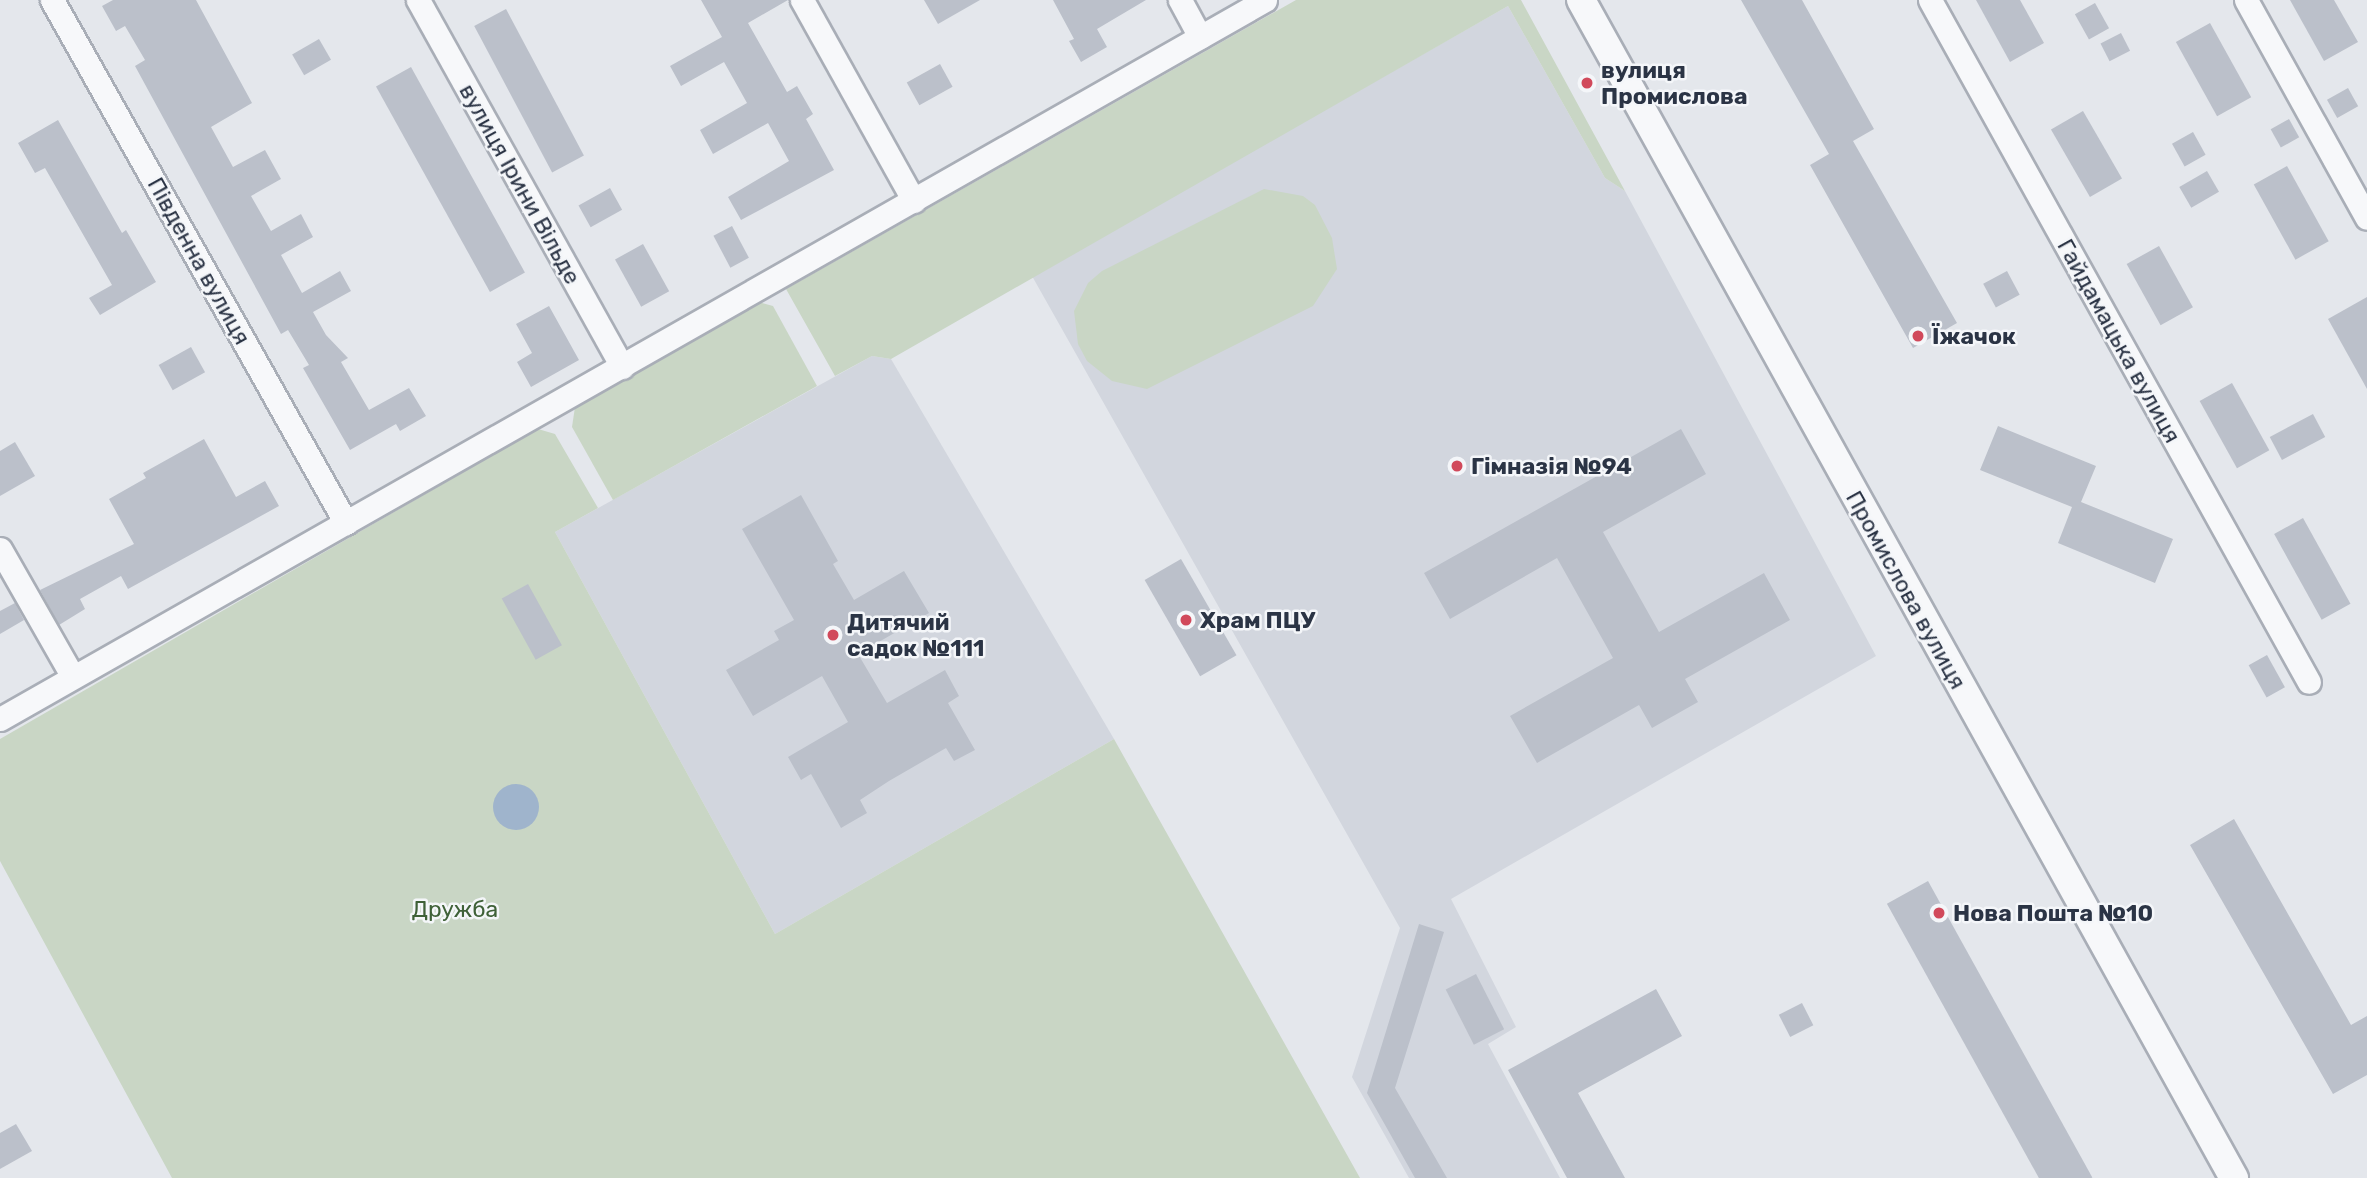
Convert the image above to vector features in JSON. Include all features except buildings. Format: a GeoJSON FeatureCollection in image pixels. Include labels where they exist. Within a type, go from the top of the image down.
{"type":"FeatureCollection","features":[{"type":"Feature","properties":{"kind":"street","name":"Південна вулиця"},"geometry":{"type":"LineString","coordinates":[[52,0],[346,523]]}},
{"type":"Feature","properties":{"kind":"street","name":"вулиця Ірини Вільде"},"geometry":{"type":"LineString","coordinates":[[418,0],[622,367]]}},
{"type":"Feature","properties":{"kind":"street"},"geometry":{"type":"LineString","coordinates":[[802,0],[914,201]]}},
{"type":"Feature","properties":{"kind":"street"},"geometry":{"type":"LineString","coordinates":[[1180,0],[1200,37]]}},
{"type":"Feature","properties":{"kind":"street"},"geometry":{"type":"LineString","coordinates":[[0,719],[1265,0]]}},
{"type":"Feature","properties":{"kind":"street","name":"Промислова вулиця"},"geometry":{"type":"LineString","coordinates":[[1581,0],[2234,1178]]}},
{"type":"Feature","properties":{"kind":"street","name":"Гайдамацька вулиця"},"geometry":{"type":"LineString","coordinates":[[1930,0],[2309,682]]}},
{"type":"Feature","properties":{"kind":"street"},"geometry":{"type":"LineString","coordinates":[[2246,0],[2367,218]]}},
{"type":"Feature","properties":{"kind":"street"},"geometry":{"type":"LineString","coordinates":[[0,549],[73,677]]}},
{"type":"Feature","properties":{"kind":"shaded area","name":"Гімназія №94"},"geometry":{"type":"Polygon","coordinates":[[[1508,6],[1605,178],[1625,191],[1876,656],[1451,899],[1516,1027],[1488,1044],[1560,1178],[1409,1178],[1352,1077],[1400,928],[1032,276],[1508,6]]]}},
{"type":"Feature","properties":{"kind":"shaded area","name":"Дитячий садок №111"},"geometry":{"type":"Polygon","coordinates":[[[872,356],[891,359],[1114,739],[775,934],[555,532],[872,356]]]}},
{"type":"Feature","properties":{"kind":"green space"},"geometry":{"type":"Polygon","coordinates":[[[1296,0],[1521,0],[1625,191],[1605,178],[1508,6],[891,359],[872,356],[835,376],[786,289],[1296,0]]]}},
{"type":"Feature","properties":{"kind":"green space"},"geometry":{"type":"Polygon","coordinates":[[[1264,189],[1303,196],[1315,205],[1332,238],[1337,269],[1313,306],[1147,389],[1112,381],[1087,361],[1078,344],[1074,311],[1088,283],[1102,271],[1264,189]]]}},
{"type":"Feature","properties":{"kind":"green space"},"geometry":{"type":"Polygon","coordinates":[[[758,302],[773,306],[817,386],[613,500],[572,427],[575,407],[758,302]]]}},
{"type":"Feature","properties":{"kind":"green space","name":"Дружба"},"geometry":{"type":"Polygon","coordinates":[[[538,429],[555,434],[598,508],[555,532],[775,934],[1114,739],[1360,1178],[172,1178],[0,861],[0,739],[538,429]]]}},
{"type":"Feature","properties":{"kind":"water"},"geometry":{"type":"Polygon","coordinates":[[[516,784],[532,791],[539,807],[532,823],[516,830],[500,823],[493,807],[500,791],[516,784]]]}},
{"type":"Feature","properties":{"kind":"place","name":"вулиця Промислова"},"geometry":{"type":"Point","coordinates":[1587,83]}},
{"type":"Feature","properties":{"kind":"place","name":"Їжачок"},"geometry":{"type":"Point","coordinates":[1918,336]}},
{"type":"Feature","properties":{"kind":"place","name":"Гімназія №94"},"geometry":{"type":"Point","coordinates":[1457,466]}},
{"type":"Feature","properties":{"kind":"place","name":"Храм ПЦУ"},"geometry":{"type":"Point","coordinates":[1186,620]}},
{"type":"Feature","properties":{"kind":"place","name":"Дитячий садок №111"},"geometry":{"type":"Point","coordinates":[833,635]}},
{"type":"Feature","properties":{"kind":"place","name":"Нова Пошта №10"},"geometry":{"type":"Point","coordinates":[1939,913]}}]}
